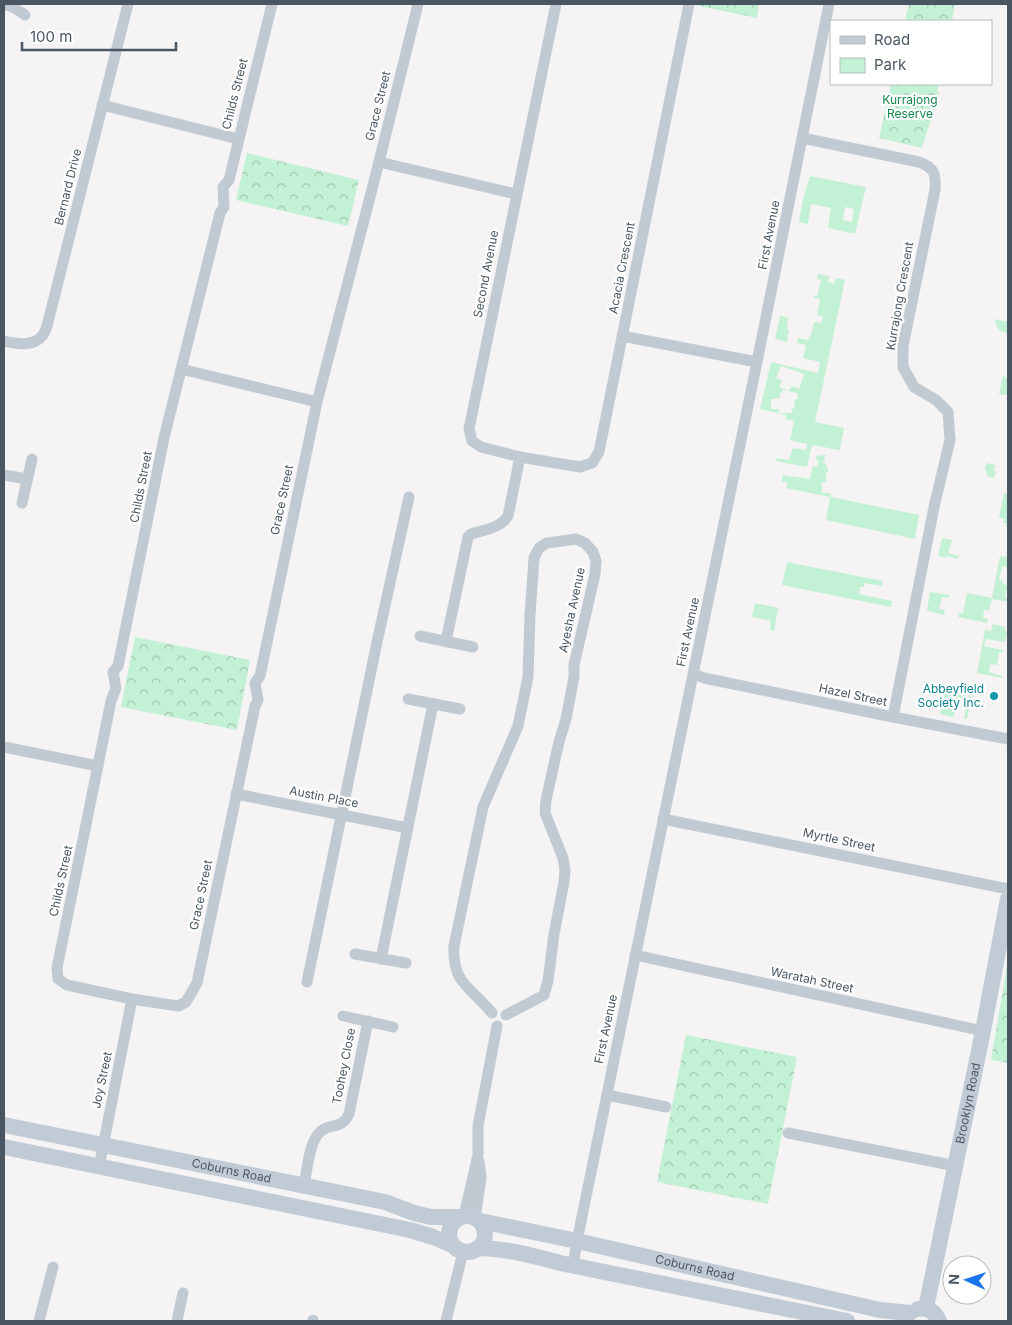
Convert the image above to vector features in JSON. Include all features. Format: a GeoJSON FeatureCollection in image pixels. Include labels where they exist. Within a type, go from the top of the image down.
{"type":"FeatureCollection","features":[{"type":"Feature","properties":{"kind":"street"},"geometry":{"type":"LineString","coordinates":[[4,4],[13,7],[25,15]]}},
{"type":"Feature","properties":{"kind":"street","name":"Bernard Drive"},"geometry":{"type":"LineString","coordinates":[[4,341],[26,344],[35,342],[42,336],[48,326],[128,4]]}},
{"type":"Feature","properties":{"kind":"street","name":"Childs Street"},"geometry":{"type":"LineString","coordinates":[[132,999],[67,984],[58,979],[57,968],[110,702],[116,688],[113,672],[118,666],[164,438],[220,213],[224,207],[223,187],[229,180],[272,4]]}},
{"type":"Feature","properties":{"kind":"street","name":"Grace Street"},"geometry":{"type":"LineString","coordinates":[[132,999],[178,1006],[186,1002],[197,982],[255,706],[258,700],[255,683],[260,676],[317,402],[418,4]]}},
{"type":"Feature","properties":{"kind":"street","name":"Second Avenue"},"geometry":{"type":"LineString","coordinates":[[520,457],[481,447],[472,441],[468,429],[556,4]]}},
{"type":"Feature","properties":{"kind":"street","name":"Acacia Crescent"},"geometry":{"type":"LineString","coordinates":[[520,457],[580,467],[592,464],[599,452],[689,4]]}},
{"type":"Feature","properties":{"kind":"street","name":"First Avenue"},"geometry":{"type":"LineString","coordinates":[[573,1266],[829,4]]}},
{"type":"Feature","properties":{"kind":"street"},"geometry":{"type":"LineString","coordinates":[[102,105],[238,139]]}},
{"type":"Feature","properties":{"kind":"street","name":"Kurrajong Crescent"},"geometry":{"type":"LineString","coordinates":[[802,138],[919,162],[927,165],[934,171],[936,179],[903,346],[903,367],[914,387],[936,400],[948,412],[950,440],[934,507],[893,717]]}},
{"type":"Feature","properties":{"kind":"street"},"geometry":{"type":"LineString","coordinates":[[379,162],[516,194]]}},
{"type":"Feature","properties":{"kind":"street"},"geometry":{"type":"LineString","coordinates":[[622,336],[757,362]]}},
{"type":"Feature","properties":{"kind":"street"},"geometry":{"type":"LineString","coordinates":[[181,369],[317,402]]}},
{"type":"Feature","properties":{"kind":"street"},"geometry":{"type":"LineString","coordinates":[[446,641],[468,537],[471,534],[499,525],[505,521],[508,516],[520,457]]}},
{"type":"Feature","properties":{"kind":"street"},"geometry":{"type":"LineString","coordinates":[[22,503],[32,459]]}},
{"type":"Feature","properties":{"kind":"street"},"geometry":{"type":"LineString","coordinates":[[4,475],[27,479]]}},
{"type":"Feature","properties":{"kind":"street"},"geometry":{"type":"LineString","coordinates":[[307,982],[398,543],[410,497]]}},
{"type":"Feature","properties":{"kind":"street","name":"Ayesha Avenue"},"geometry":{"type":"LineString","coordinates":[[576,539],[585,543],[593,552],[596,561],[595,574],[574,665],[574,677],[566,719],[546,800],[545,813],[563,858],[565,870],[548,981],[544,995],[506,1015],[507,1020],[504,1024],[497,1026],[492,1023],[492,1012],[482,1000],[464,985],[457,974],[453,960],[454,946],[484,807],[518,726],[528,676],[534,558],[539,548],[547,543],[576,539]]}},
{"type":"Feature","properties":{"kind":"street"},"geometry":{"type":"LineString","coordinates":[[420,636],[473,647]]}},
{"type":"Feature","properties":{"kind":"street","name":"Hazel Street"},"geometry":{"type":"LineString","coordinates":[[694,674],[704,678],[1008,739]]}},
{"type":"Feature","properties":{"kind":"street"},"geometry":{"type":"LineString","coordinates":[[408,699],[460,709]]}},
{"type":"Feature","properties":{"kind":"street"},"geometry":{"type":"LineString","coordinates":[[381,959],[433,704]]}},
{"type":"Feature","properties":{"kind":"street"},"geometry":{"type":"LineString","coordinates":[[4,747],[98,766]]}},
{"type":"Feature","properties":{"kind":"street","name":"Austin Place"},"geometry":{"type":"LineString","coordinates":[[236,794],[408,828]]}},
{"type":"Feature","properties":{"kind":"street","name":"Myrtle Street"},"geometry":{"type":"LineString","coordinates":[[663,819],[1008,889]]}},
{"type":"Feature","properties":{"kind":"street","name":"Brooklyn Road"},"geometry":{"type":"LineString","coordinates":[[926,1308],[956,1166],[1008,899]]}},
{"type":"Feature","properties":{"kind":"street"},"geometry":{"type":"LineString","coordinates":[[355,954],[406,963]]}},
{"type":"Feature","properties":{"kind":"street","name":"Waratah Street"},"geometry":{"type":"LineString","coordinates":[[635,955],[983,1031]]}},
{"type":"Feature","properties":{"kind":"street","name":"Joy Street"},"geometry":{"type":"LineString","coordinates":[[99,1167],[132,999]]}},
{"type":"Feature","properties":{"kind":"street"},"geometry":{"type":"LineString","coordinates":[[492,1012],[501,1010],[506,1015]]}},
{"type":"Feature","properties":{"kind":"street","name":"Toohey Close"},"geometry":{"type":"LineString","coordinates":[[343,1016],[393,1026]]}},
{"type":"Feature","properties":{"kind":"street","name":"Toohey Close"},"geometry":{"type":"LineString","coordinates":[[304,1186],[314,1139],[322,1130],[329,1126],[341,1124],[349,1114],[368,1021]]}},
{"type":"Feature","properties":{"kind":"street","name":"Ayesha Avenue"},"geometry":{"type":"LineString","coordinates":[[469,1218],[482,1178],[478,1155],[478,1126],[497,1026]]}},
{"type":"Feature","properties":{"kind":"street"},"geometry":{"type":"LineString","coordinates":[[607,1095],[666,1107]]}},
{"type":"Feature","properties":{"kind":"street","name":"Coburns Road"},"geometry":{"type":"LineString","coordinates":[[4,1125],[385,1202],[431,1217],[469,1218],[907,1317]]}},
{"type":"Feature","properties":{"kind":"street"},"geometry":{"type":"LineString","coordinates":[[788,1133],[956,1166]]}},
{"type":"Feature","properties":{"kind":"street","name":"Coburns Road"},"geometry":{"type":"LineString","coordinates":[[4,1147],[410,1230],[433,1237],[457,1248]]}},
{"type":"Feature","properties":{"kind":"street"},"geometry":{"type":"LineString","coordinates":[[469,1218],[485,1232],[482,1243],[474,1251],[457,1248],[449,1239],[448,1233],[453,1221],[469,1218]]}},
{"type":"Feature","properties":{"kind":"street"},"geometry":{"type":"LineString","coordinates":[[446,1321],[457,1248]]}},
{"type":"Feature","properties":{"kind":"street","name":"Coburns Road"},"geometry":{"type":"LineString","coordinates":[[479,1248],[499,1248],[517,1251],[573,1266],[847,1321]]}},
{"type":"Feature","properties":{"kind":"street"},"geometry":{"type":"LineString","coordinates":[[38,1321],[53,1267]]}},
{"type":"Feature","properties":{"kind":"street"},"geometry":{"type":"LineString","coordinates":[[177,1321],[183,1293]]}},
{"type":"Feature","properties":{"kind":"street"},"geometry":{"type":"LineString","coordinates":[[907,1317],[915,1309],[926,1308],[932,1311],[939,1321]]}},
{"type":"Feature","properties":{"kind":"green space"},"geometry":{"type":"Polygon","coordinates":[[[695,4],[759,4],[757,18],[695,4]]]}},
{"type":"Feature","properties":{"kind":"green space"},"geometry":{"type":"Polygon","coordinates":[[[909,4],[955,4],[952,20],[905,20],[909,4]]]}},
{"type":"Feature","properties":{"kind":"green space","name":"Kurrajong Reserve"},"geometry":{"type":"Polygon","coordinates":[[[891,85],[939,85],[938,97],[922,148],[879,138],[891,85]]]}},
{"type":"Feature","properties":{"kind":"green space"},"geometry":{"type":"Polygon","coordinates":[[[247,153],[359,180],[348,226],[236,200],[247,153]]]}},
{"type":"Feature","properties":{"kind":"green space"},"geometry":{"type":"Polygon","coordinates":[[[810,176],[866,187],[855,234],[828,228],[831,208],[811,204],[808,224],[799,222],[810,176]],[[845,207],[843,220],[852,222],[854,209],[845,207]]]}},
{"type":"Feature","properties":{"kind":"green space"},"geometry":{"type":"Polygon","coordinates":[[[818,274],[829,276],[828,282],[834,284],[836,278],[845,280],[815,422],[844,428],[840,450],[812,445],[807,467],[776,461],[777,458],[789,460],[793,448],[806,450],[807,444],[790,440],[794,421],[786,419],[786,415],[760,409],[771,362],[818,373],[820,362],[803,358],[806,345],[797,343],[798,338],[808,340],[814,322],[821,323],[823,317],[817,315],[820,299],[814,298],[814,296],[817,296],[821,280],[817,279],[818,274]],[[781,366],[776,378],[782,380],[779,387],[789,391],[792,386],[799,389],[804,374],[781,366]],[[783,390],[780,393],[780,398],[771,399],[771,409],[779,409],[779,413],[792,413],[792,409],[795,408],[794,401],[798,398],[797,393],[783,390]]]}},
{"type":"Feature","properties":{"kind":"green space"},"geometry":{"type":"Polygon","coordinates":[[[780,316],[788,317],[787,329],[789,330],[787,342],[775,339],[780,316]]]}},
{"type":"Feature","properties":{"kind":"green space"},"geometry":{"type":"Polygon","coordinates":[[[995,319],[1008,322],[1008,333],[998,329],[995,319]]]}},
{"type":"Feature","properties":{"kind":"green space"},"geometry":{"type":"Polygon","coordinates":[[[1003,375],[1008,380],[1008,395],[999,394],[1003,375]]]}},
{"type":"Feature","properties":{"kind":"green space"},"geometry":{"type":"Polygon","coordinates":[[[823,454],[826,455],[822,463],[827,464],[828,472],[826,473],[826,482],[822,482],[821,492],[831,494],[831,497],[919,515],[915,539],[826,520],[830,497],[786,488],[788,483],[782,482],[782,475],[810,479],[813,466],[817,467],[819,461],[816,460],[817,455],[822,456],[823,454]]]}},
{"type":"Feature","properties":{"kind":"green space"},"geometry":{"type":"Polygon","coordinates":[[[987,463],[995,465],[994,478],[988,477],[985,468],[987,463]]]}},
{"type":"Feature","properties":{"kind":"green space"},"geometry":{"type":"Polygon","coordinates":[[[1004,493],[1008,494],[1008,527],[1006,526],[1007,522],[1003,523],[1004,518],[999,518],[1004,493]]]}},
{"type":"Feature","properties":{"kind":"green space"},"geometry":{"type":"Polygon","coordinates":[[[942,538],[952,540],[948,553],[959,556],[958,559],[938,556],[942,538]]]}},
{"type":"Feature","properties":{"kind":"green space"},"geometry":{"type":"Polygon","coordinates":[[[1008,552],[1008,567],[1002,566],[999,580],[1003,581],[1003,584],[1008,585],[1005,598],[1008,599],[1008,602],[992,599],[989,610],[984,610],[983,618],[988,619],[987,623],[958,617],[959,613],[963,613],[967,593],[992,598],[1000,556],[1007,557],[1008,552]]]}},
{"type":"Feature","properties":{"kind":"green space"},"geometry":{"type":"Polygon","coordinates":[[[787,562],[883,581],[882,586],[864,583],[864,587],[860,587],[859,594],[892,601],[891,607],[782,585],[787,562]]]}},
{"type":"Feature","properties":{"kind":"green space"},"geometry":{"type":"Polygon","coordinates":[[[930,592],[949,595],[949,598],[942,597],[939,609],[945,610],[944,615],[927,611],[930,592]]]}},
{"type":"Feature","properties":{"kind":"green space"},"geometry":{"type":"Polygon","coordinates":[[[755,603],[778,608],[774,631],[770,630],[771,621],[752,617],[755,603]]]}},
{"type":"Feature","properties":{"kind":"green space"},"geometry":{"type":"Polygon","coordinates":[[[993,624],[1005,627],[1007,632],[1005,642],[986,639],[984,646],[1003,650],[1003,652],[999,652],[997,665],[990,664],[989,672],[1002,676],[1002,678],[977,673],[985,630],[991,631],[993,624]]]}},
{"type":"Feature","properties":{"kind":"green space"},"geometry":{"type":"Polygon","coordinates":[[[135,637],[250,660],[237,730],[121,707],[135,637]]]}},
{"type":"Feature","properties":{"kind":"green space"},"geometry":{"type":"Polygon","coordinates":[[[940,689],[966,694],[966,698],[972,695],[967,719],[964,719],[967,701],[957,700],[954,717],[940,714],[945,691],[940,689]]]}},
{"type":"Feature","properties":{"kind":"green space"},"geometry":{"type":"Polygon","coordinates":[[[1008,960],[1008,1063],[991,1060],[1008,960]]]}},
{"type":"Feature","properties":{"kind":"green space"},"geometry":{"type":"Polygon","coordinates":[[[686,1035],[797,1057],[768,1204],[657,1182],[686,1035]]]}},
{"type":"Feature","properties":{"kind":"place","name":"Abbeyfield Society Inc."},"geometry":{"type":"Point","coordinates":[994,696]}}]}
